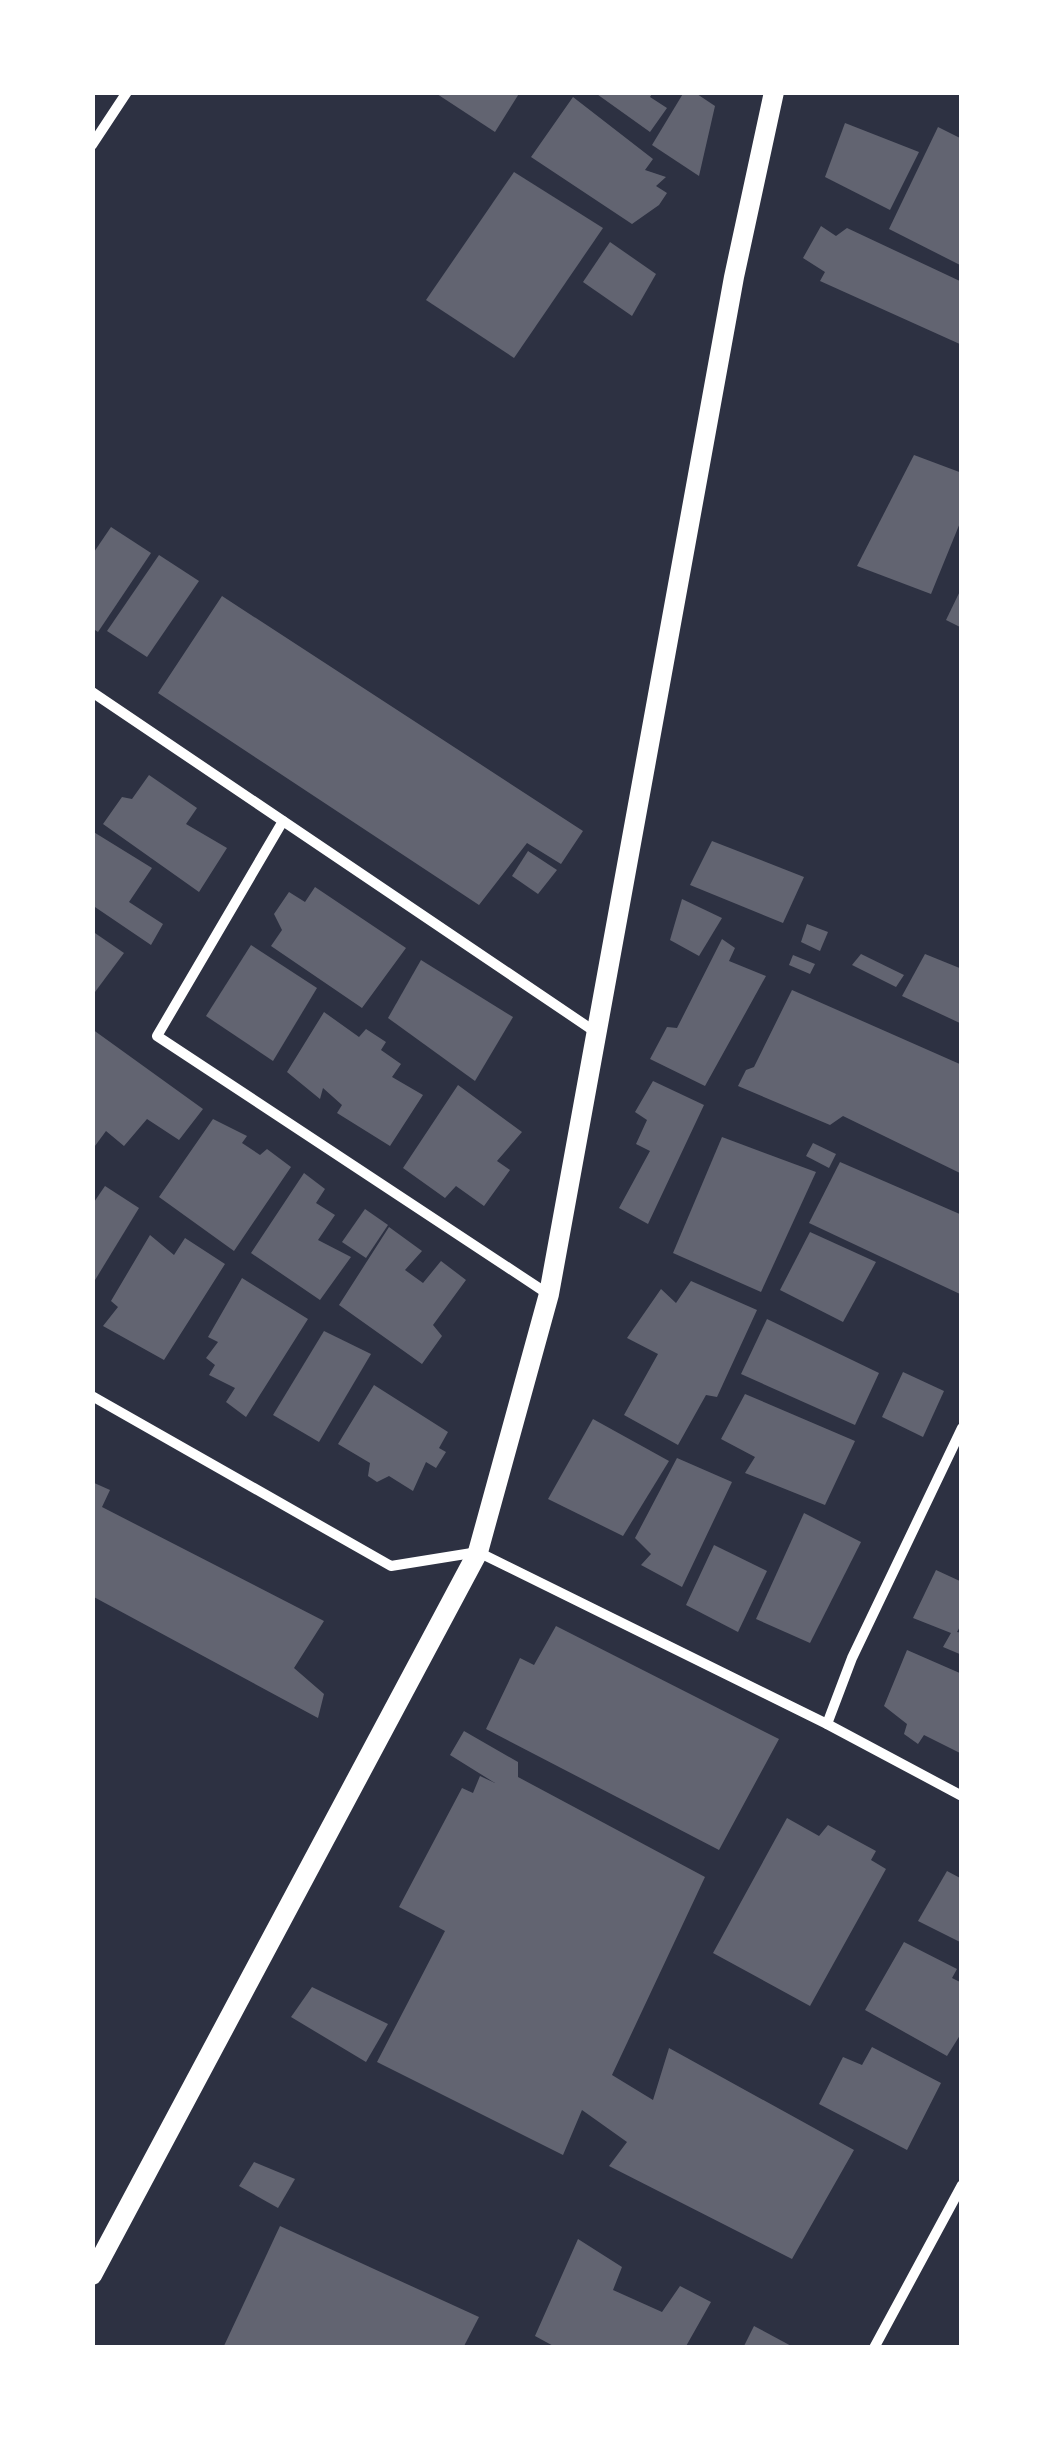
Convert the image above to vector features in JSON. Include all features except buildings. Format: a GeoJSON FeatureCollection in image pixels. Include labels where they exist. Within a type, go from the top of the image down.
{"type":"FeatureCollection","features":[{"type":"Feature","properties":{"kind":"main road"},"geometry":{"type":"LineString","coordinates":[[92,2275],[478,1552],[549,1294],[734,277],[774,92]]}},
{"type":"Feature","properties":{"kind":"street"},"geometry":{"type":"LineString","coordinates":[[92,145],[128,92]]}},
{"type":"Feature","properties":{"kind":"street"},"geometry":{"type":"LineString","coordinates":[[92,692],[598,1034]]}},
{"type":"Feature","properties":{"kind":"street"},"geometry":{"type":"LineString","coordinates":[[283,821],[157,1036],[549,1294]]}},
{"type":"Feature","properties":{"kind":"street"},"geometry":{"type":"LineString","coordinates":[[92,1396],[391,1566],[478,1552],[828,1724],[962,1796]]}},
{"type":"Feature","properties":{"kind":"street"},"geometry":{"type":"LineString","coordinates":[[828,1724],[852,1658],[962,1428]]}},
{"type":"Feature","properties":{"kind":"street"},"geometry":{"type":"LineString","coordinates":[[874,2348],[962,2186]]}}]}
